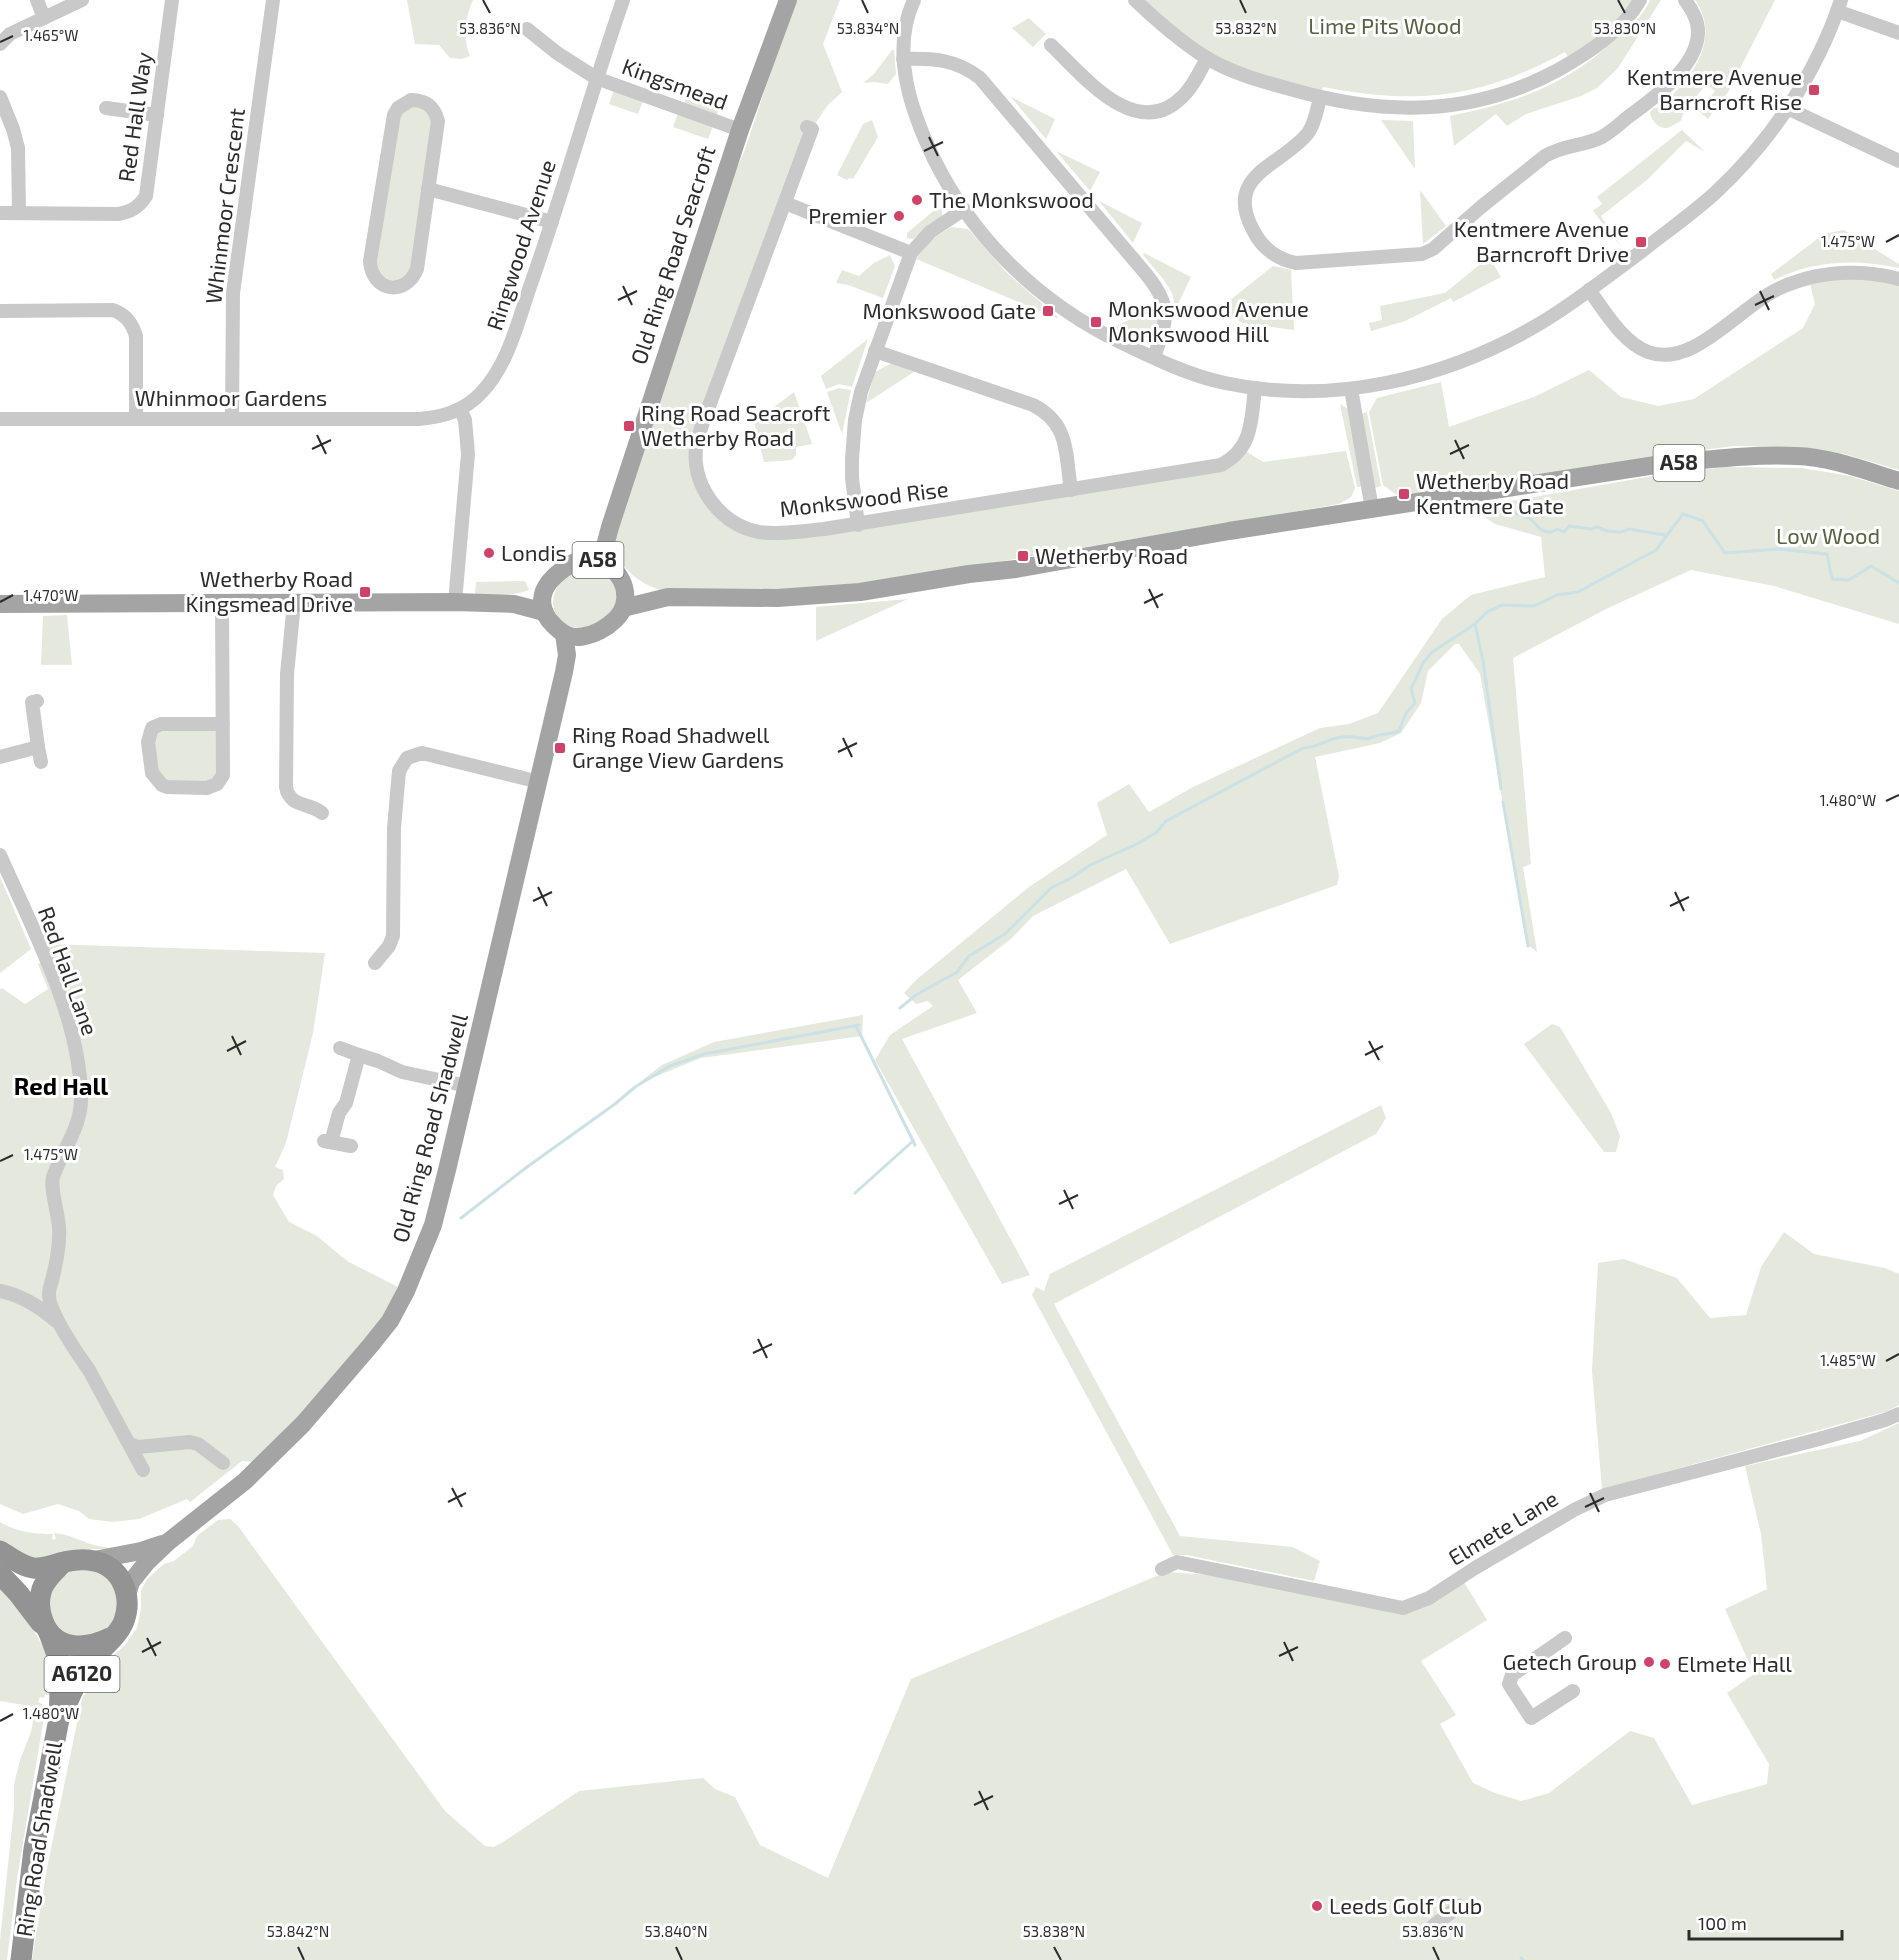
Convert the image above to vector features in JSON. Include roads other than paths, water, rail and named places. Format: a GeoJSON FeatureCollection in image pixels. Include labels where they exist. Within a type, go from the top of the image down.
{"type":"FeatureCollection","features":[{"type":"Feature","properties":{"kind":"highway"},"geometry":{"type":"LineString","coordinates":[[0,1551],[34,1568],[82,1559],[94,1560],[113,1569],[124,1585],[127,1595],[126,1613],[119,1631],[114,1636],[98,1644],[80,1646],[61,1642],[47,1631],[40,1613],[39,1602],[48,1578],[62,1563]]}},
{"type":"Feature","properties":{"kind":"highway","name":"A6120"},"geometry":{"type":"LineString","coordinates":[[0,1574],[18,1593],[47,1631]]}},
{"type":"Feature","properties":{"kind":"highway","name":"Ring Road Shadwell"},"geometry":{"type":"LineString","coordinates":[[21,1960],[34,1849],[59,1719],[61,1666],[47,1631]]}},
{"type":"Feature","properties":{"kind":"highway","name":"Ring Road Shadwell"},"geometry":{"type":"LineString","coordinates":[[59,1719],[86,1667],[114,1636]]}},
{"type":"Feature","properties":{"kind":"main road","name":"Old Ring Road Seacroft"},"geometry":{"type":"LineString","coordinates":[[615,572],[604,546],[740,130],[788,0]]}},
{"type":"Feature","properties":{"kind":"main road","name":"A58"},"geometry":{"type":"LineString","coordinates":[[623,608],[668,597],[777,598],[860,591],[1016,569],[1229,531],[1662,464],[1725,458],[1798,456],[1851,466],[1899,481]]}},
{"type":"Feature","properties":{"kind":"main road","name":"Old Ring Road Seacroft"},"geometry":{"type":"LineString","coordinates":[[583,558],[592,551],[610,527]]}},
{"type":"Feature","properties":{"kind":"main road","name":"A58"},"geometry":{"type":"LineString","coordinates":[[0,604],[455,602],[514,604],[544,612],[542,600],[551,580],[583,558],[592,558],[639,589],[668,597]]}},
{"type":"Feature","properties":{"kind":"main road","name":"A58"},"geometry":{"type":"LineString","coordinates":[[597,633],[614,620],[623,608],[625,595],[615,572]]}},
{"type":"Feature","properties":{"kind":"main road","name":"A58"},"geometry":{"type":"LineString","coordinates":[[514,604],[546,588]]}},
{"type":"Feature","properties":{"kind":"main road"},"geometry":{"type":"LineString","coordinates":[[544,612],[564,634],[583,637],[597,633]]}},
{"type":"Feature","properties":{"kind":"main road","name":"Old Ring Road Shadwell"},"geometry":{"type":"LineString","coordinates":[[564,672],[575,653],[597,633]]}},
{"type":"Feature","properties":{"kind":"main road","name":"Old Ring Road Shadwell"},"geometry":{"type":"LineString","coordinates":[[127,1595],[137,1573],[168,1542],[230,1494],[287,1440],[390,1321],[411,1281],[433,1225],[467,1086],[564,672],[567,655],[564,634]]}},
{"type":"Feature","properties":{"kind":"main road","name":"Old Ring Road Shadwell"},"geometry":{"type":"LineString","coordinates":[[94,1560],[141,1551],[168,1542]]}},
{"type":"Feature","properties":{"kind":"street"},"geometry":{"type":"LineString","coordinates":[[37,0],[44,18]]}},
{"type":"Feature","properties":{"kind":"street"},"geometry":{"type":"LineString","coordinates":[[0,44],[10,34],[82,0]]}},
{"type":"Feature","properties":{"kind":"street","name":"Red Hall Way"},"geometry":{"type":"LineString","coordinates":[[0,213],[118,214],[137,207],[146,196],[172,0]]}},
{"type":"Feature","properties":{"kind":"street","name":"Whinmoor Crescent"},"geometry":{"type":"LineString","coordinates":[[232,418],[233,293],[273,0]]}},
{"type":"Feature","properties":{"kind":"street","name":"Ringwood Avenue"},"geometry":{"type":"LineString","coordinates":[[460,409],[481,393],[506,356],[552,222],[596,78],[623,0]]}},
{"type":"Feature","properties":{"kind":"street"},"geometry":{"type":"LineString","coordinates":[[914,0],[906,17],[903,59],[912,106],[928,148],[963,210],[1014,269],[1051,301],[1091,327],[1154,357],[1223,383],[1294,392],[1351,389],[1385,383],[1448,365],[1482,352],[1538,325],[1589,290],[1714,194],[1748,158],[1787,108],[1824,43],[1839,6],[1899,33]]}},
{"type":"Feature","properties":{"kind":"street"},"geometry":{"type":"LineString","coordinates":[[1135,0],[1177,38],[1207,58],[1255,79],[1320,98],[1364,106],[1429,108],[1464,103],[1504,93],[1550,74],[1592,49],[1617,28],[1640,0]]}},
{"type":"Feature","properties":{"kind":"street"},"geometry":{"type":"LineString","coordinates":[[1320,98],[1310,132],[1256,174],[1249,187],[1246,216],[1255,234],[1280,259],[1296,263],[1422,254],[1433,249],[1545,156],[1561,148],[1601,138],[1673,82],[1687,61],[1698,35],[1698,24],[1685,0]]}},
{"type":"Feature","properties":{"kind":"street","name":"Kingsmead"},"geometry":{"type":"LineString","coordinates":[[527,29],[557,53],[596,78],[740,130]]}},
{"type":"Feature","properties":{"kind":"street"},"geometry":{"type":"LineString","coordinates":[[1051,45],[1111,100],[1127,109],[1142,112],[1157,111],[1178,101],[1188,90],[1207,58]]}},
{"type":"Feature","properties":{"kind":"street"},"geometry":{"type":"LineString","coordinates":[[903,59],[944,60],[969,69],[980,78],[1131,256],[1158,289],[1163,299],[1165,322],[1154,357]]}},
{"type":"Feature","properties":{"kind":"street"},"geometry":{"type":"LineString","coordinates":[[411,100],[418,100],[432,107],[438,121],[428,189],[417,269],[414,276],[402,286],[386,286],[374,277],[370,261],[394,115],[398,108],[411,100]]}},
{"type":"Feature","properties":{"kind":"street"},"geometry":{"type":"LineString","coordinates":[[1,105],[14,129],[18,148],[19,213]]}},
{"type":"Feature","properties":{"kind":"street"},"geometry":{"type":"LineString","coordinates":[[106,108],[157,115]]}},
{"type":"Feature","properties":{"kind":"street"},"geometry":{"type":"LineString","coordinates":[[1787,108],[1899,161]]}},
{"type":"Feature","properties":{"kind":"street","name":"Monkswood Rise"},"geometry":{"type":"LineString","coordinates":[[807,127],[812,129],[702,425],[696,447],[697,471],[704,490],[714,506],[728,519],[743,528],[761,532],[786,532],[858,525],[1207,468],[1227,462],[1242,449],[1248,436],[1255,388]]}},
{"type":"Feature","properties":{"kind":"street"},"geometry":{"type":"LineString","coordinates":[[428,189],[552,222]]}},
{"type":"Feature","properties":{"kind":"street"},"geometry":{"type":"LineString","coordinates":[[785,203],[911,253]]}},
{"type":"Feature","properties":{"kind":"street"},"geometry":{"type":"LineString","coordinates":[[858,525],[852,478],[853,440],[859,400],[875,351],[911,253],[930,232],[963,210]]}},
{"type":"Feature","properties":{"kind":"street"},"geometry":{"type":"LineString","coordinates":[[1589,290],[1625,336],[1636,345],[1648,352],[1671,356],[1692,349],[1756,301],[1801,280],[1826,274],[1855,272],[1899,279]]}},
{"type":"Feature","properties":{"kind":"street"},"geometry":{"type":"LineString","coordinates":[[0,311],[113,310],[126,317],[136,336],[136,419]]}},
{"type":"Feature","properties":{"kind":"street"},"geometry":{"type":"LineString","coordinates":[[875,351],[1033,405],[1048,413],[1058,425],[1063,440],[1071,490]]}},
{"type":"Feature","properties":{"kind":"street"},"geometry":{"type":"LineString","coordinates":[[1351,389],[1372,509]]}},
{"type":"Feature","properties":{"kind":"street"},"geometry":{"type":"LineString","coordinates":[[455,602],[468,454],[465,420],[460,409]]}},
{"type":"Feature","properties":{"kind":"street","name":"Whinmoor Gardens"},"geometry":{"type":"LineString","coordinates":[[0,419],[419,419],[443,416],[460,409]]}},
{"type":"Feature","properties":{"kind":"street"},"geometry":{"type":"LineString","coordinates":[[222,603],[223,724],[223,775],[217,784],[207,788],[167,787],[158,782],[152,772],[148,741],[152,728],[161,724],[223,724]]}},
{"type":"Feature","properties":{"kind":"street"},"geometry":{"type":"LineString","coordinates":[[294,603],[287,674],[286,787],[290,799],[322,813]]}},
{"type":"Feature","properties":{"kind":"street"},"geometry":{"type":"LineString","coordinates":[[38,701],[32,702],[41,762]]}},
{"type":"Feature","properties":{"kind":"street"},"geometry":{"type":"LineString","coordinates":[[0,757],[38,747]]}},
{"type":"Feature","properties":{"kind":"street"},"geometry":{"type":"LineString","coordinates":[[375,963],[389,946],[393,936],[396,791],[399,771],[407,758],[422,753],[538,782]]}},
{"type":"Feature","properties":{"kind":"street","name":"Red Hall Lane"},"geometry":{"type":"LineString","coordinates":[[0,855],[67,1015],[78,1070],[81,1102],[76,1129],[52,1180],[59,1229],[58,1254],[49,1294],[51,1308],[89,1370],[143,1470]]}},
{"type":"Feature","properties":{"kind":"street"},"geometry":{"type":"LineString","coordinates":[[340,1048],[402,1072],[467,1086]]}},
{"type":"Feature","properties":{"kind":"street"},"geometry":{"type":"LineString","coordinates":[[351,1146],[327,1142],[339,1113],[346,1103],[358,1055]]}},
{"type":"Feature","properties":{"kind":"street"},"geometry":{"type":"LineString","coordinates":[[0,1292],[9,1293],[27,1301],[47,1313],[62,1326]]}},
{"type":"Feature","properties":{"kind":"street","name":"Elmete Lane"},"geometry":{"type":"LineString","coordinates":[[1162,1569],[1177,1562],[1403,1608],[1429,1598],[1474,1568],[1574,1510],[1605,1496],[1819,1439],[1899,1414]]}},
{"type":"Feature","properties":{"kind":"street"},"geometry":{"type":"LineString","coordinates":[[130,1444],[138,1447],[190,1442],[198,1444],[223,1463]]}},
{"type":"Feature","properties":{"kind":"street"},"geometry":{"type":"LineString","coordinates":[[1564,1638],[1512,1675],[1509,1684],[1531,1718],[1573,1691]]}},
{"type":"Feature","properties":{"kind":"street"},"geometry":{"type":"LineString","coordinates":[[1433,1926],[1459,1906]]}},
{"type":"Feature","properties":{"kind":"waterway"},"geometry":{"type":"LineString","coordinates":[[1502,502],[1507,509],[1530,519],[1546,532],[1558,529],[1564,532],[1569,526],[1591,529],[1597,527],[1607,531],[1621,532],[1629,529],[1665,535]]}},
{"type":"Feature","properties":{"kind":"waterway"},"geometry":{"type":"LineString","coordinates":[[900,1008],[916,995],[957,972],[969,956],[1005,934],[1051,888],[1090,865],[1137,844],[1157,832],[1166,821],[1303,748],[1337,738],[1368,739],[1399,731],[1406,713],[1415,703],[1411,689],[1423,663],[1432,652],[1475,624],[1487,612],[1502,605],[1534,606],[1557,595],[1578,592],[1656,550],[1683,514],[1703,521],[1725,553],[1779,549],[1827,554],[1832,579],[1849,580],[1871,566],[1899,583]]}},
{"type":"Feature","properties":{"kind":"waterway"},"geometry":{"type":"LineString","coordinates":[[1475,624],[1483,661],[1501,789]]}},
{"type":"Feature","properties":{"kind":"waterway"},"geometry":{"type":"LineString","coordinates":[[1503,802],[1528,946]]}},
{"type":"Feature","properties":{"kind":"waterway"},"geometry":{"type":"LineString","coordinates":[[461,1218],[635,1087],[670,1066],[704,1054],[859,1025]]}},
{"type":"Feature","properties":{"kind":"waterway"},"geometry":{"type":"LineString","coordinates":[[856,1026],[915,1145]]}},
{"type":"Feature","properties":{"kind":"waterway"},"geometry":{"type":"LineString","coordinates":[[855,1193],[913,1141]]}},
{"type":"Feature","properties":{"kind":"place","name":"Kentmere Avenue Barncroft Rise"},"geometry":{"type":"Point","coordinates":[1814,90]}},
{"type":"Feature","properties":{"kind":"place","name":"The Monkswood"},"geometry":{"type":"Point","coordinates":[917,200]}},
{"type":"Feature","properties":{"kind":"place","name":"Premier"},"geometry":{"type":"Point","coordinates":[899,216]}},
{"type":"Feature","properties":{"kind":"place","name":"Kentmere Avenue Barncroft Drive"},"geometry":{"type":"Point","coordinates":[1641,242]}},
{"type":"Feature","properties":{"kind":"place","name":"Monkswood Gate"},"geometry":{"type":"Point","coordinates":[1048,311]}},
{"type":"Feature","properties":{"kind":"place","name":"Monkswood Avenue Monkswood Hill"},"geometry":{"type":"Point","coordinates":[1096,322]}},
{"type":"Feature","properties":{"kind":"place","name":"Ring Road Seacroft Wetherby Road"},"geometry":{"type":"Point","coordinates":[629,426]}},
{"type":"Feature","properties":{"kind":"place","name":"Wetherby Road Kentmere Gate"},"geometry":{"type":"Point","coordinates":[1404,494]}},
{"type":"Feature","properties":{"kind":"place","name":"Londis"},"geometry":{"type":"Point","coordinates":[489,553]}},
{"type":"Feature","properties":{"kind":"place","name":"Wetherby Road"},"geometry":{"type":"Point","coordinates":[1023,556]}},
{"type":"Feature","properties":{"kind":"place","name":"Wetherby Road Kingsmead Drive"},"geometry":{"type":"Point","coordinates":[365,592]}},
{"type":"Feature","properties":{"kind":"place","name":"Ring Road Shadwell Grange View Gardens"},"geometry":{"type":"Point","coordinates":[560,748]}},
{"type":"Feature","properties":{"kind":"place","name":"Getech Group"},"geometry":{"type":"Point","coordinates":[1649,1662]}},
{"type":"Feature","properties":{"kind":"place","name":"Elmete Hall"},"geometry":{"type":"Point","coordinates":[1665,1664]}},
{"type":"Feature","properties":{"kind":"place","name":"Leeds Golf Club"},"geometry":{"type":"Point","coordinates":[1317,1906]}},
{"type":"Feature","properties":{"kind":"district","name":"Red Hall"},"geometry":{"type":"Point","coordinates":[61,1087]}},
{"type":"Feature","properties":{"kind":"park label","name":"Lime Pits Wood"},"geometry":{"type":"Point","coordinates":[1385,26]}},
{"type":"Feature","properties":{"kind":"park label","name":"Low Wood"},"geometry":{"type":"Point","coordinates":[1828,536]}}]}
